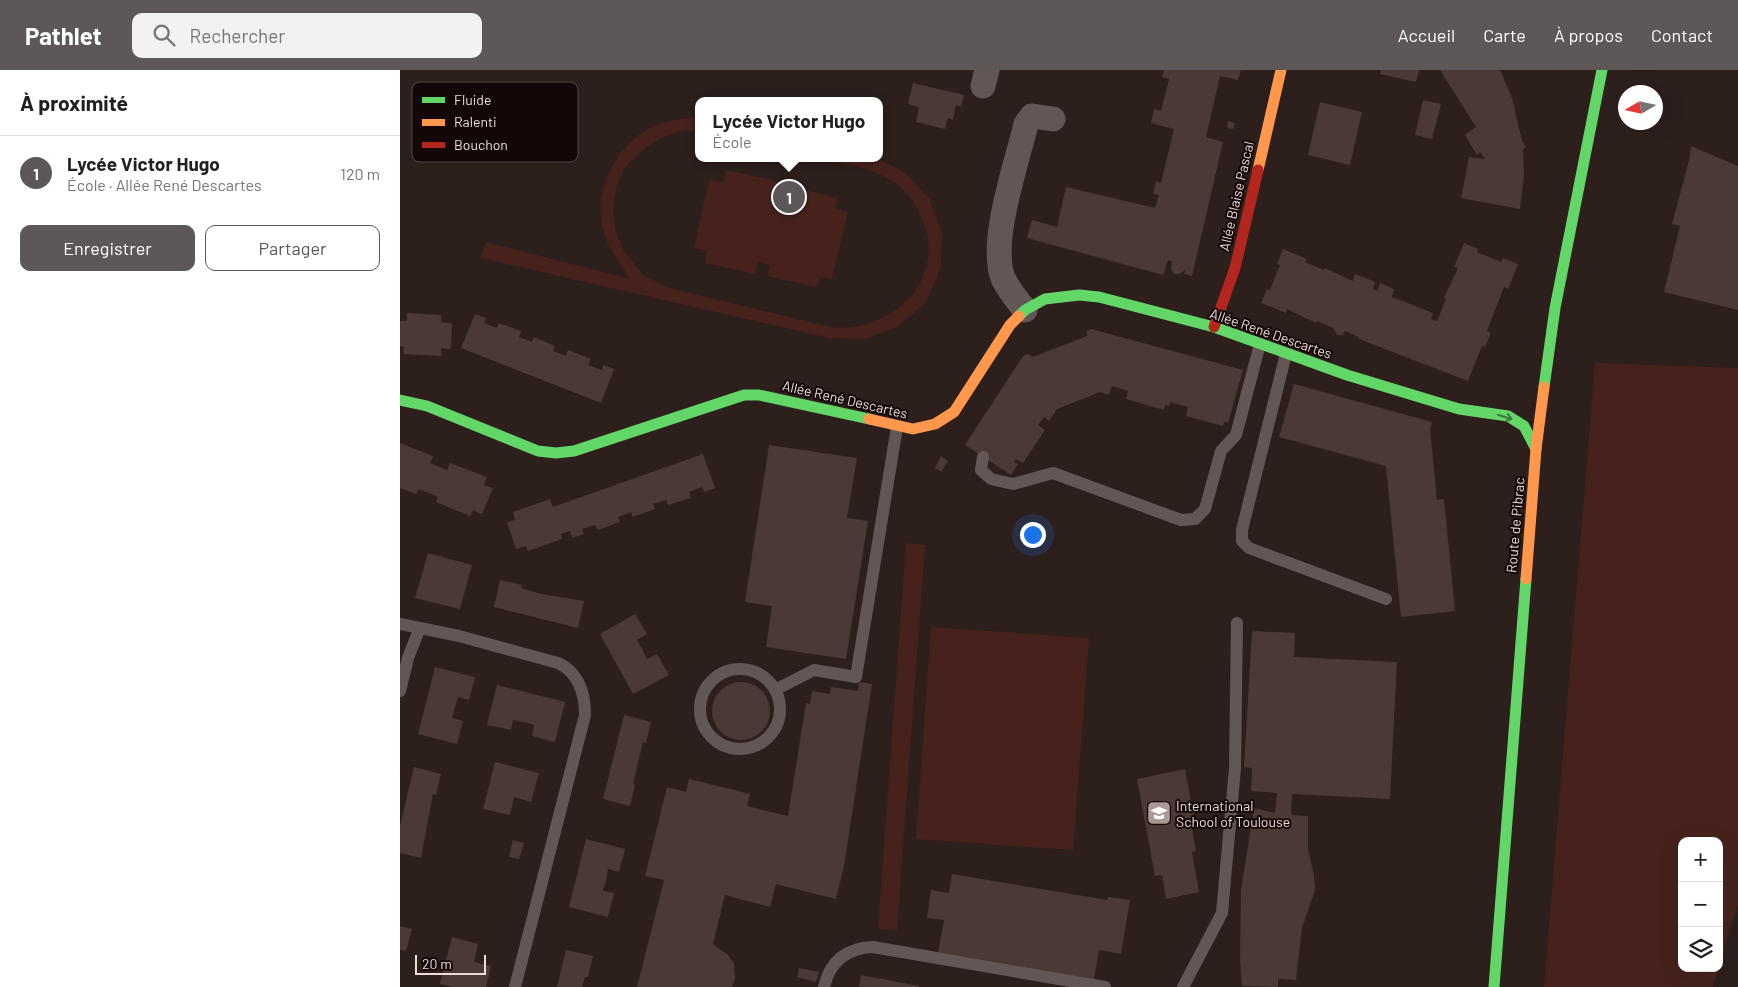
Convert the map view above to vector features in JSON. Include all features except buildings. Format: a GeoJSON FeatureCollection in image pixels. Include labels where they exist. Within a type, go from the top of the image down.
{"type":"FeatureCollection","features":[{"type":"Feature","properties":{"kind":"street","name":"Allée Blaise Pascal"},"geometry":{"type":"LineString","coordinates":[[1214,327],[1235,268],[1281,70]]}},
{"type":"Feature","properties":{"kind":"street","name":"Route de Pibrac"},"geometry":{"type":"LineString","coordinates":[[1494,987],[1536,449],[1555,308],[1602,70]]}},
{"type":"Feature","properties":{"kind":"street"},"geometry":{"type":"LineString","coordinates":[[1025,310],[1004,279],[1000,266],[1000,235],[1026,124],[1032,116],[1053,119]]}},
{"type":"Feature","properties":{"kind":"street","name":"Allée René Descartes"},"geometry":{"type":"LineString","coordinates":[[400,400],[427,406],[538,451],[556,453],[574,451],[744,395],[759,395],[913,429],[929,426],[954,412],[1010,325],[1025,310],[1053,297],[1070,295],[1089,296],[1214,327],[1286,354],[1459,409],[1508,416],[1524,426],[1536,449]]}},
{"type":"Feature","properties":{"kind":"lane"},"geometry":{"type":"LineString","coordinates":[[983,457],[981,470],[984,474],[1000,482],[1013,484],[1053,474],[1181,520],[1195,519],[1200,516],[1208,501],[1221,451],[1236,435],[1260,344]]}},
{"type":"Feature","properties":{"kind":"lane"},"geometry":{"type":"LineString","coordinates":[[1286,354],[1242,530],[1242,541],[1249,548],[1386,599]]}},
{"type":"Feature","properties":{"kind":"lane"},"geometry":{"type":"LineString","coordinates":[[775,690],[814,670],[856,677],[897,427]]}},
{"type":"Feature","properties":{"kind":"lane"},"geometry":{"type":"LineString","coordinates":[[1183,987],[1222,913],[1234,768],[1237,623]]}},
{"type":"Feature","properties":{"kind":"lane"},"geometry":{"type":"LineString","coordinates":[[400,624],[419,630],[459,636],[558,663],[570,671],[582,691],[586,715],[515,987]]}},
{"type":"Feature","properties":{"kind":"lane"},"geometry":{"type":"LineString","coordinates":[[400,690],[408,658],[419,630]]}},
{"type":"Feature","properties":{"kind":"lane"},"geometry":{"type":"LineString","coordinates":[[737,669],[748,670],[768,681],[775,690],[780,700],[778,724],[764,742],[743,750],[731,749],[711,738],[704,729],[699,707],[702,695],[707,685],[720,674],[737,669]]}},
{"type":"Feature","properties":{"kind":"lane"},"geometry":{"type":"LineString","coordinates":[[824,987],[830,969],[842,956],[857,948],[873,947],[1104,987]]}},
{"type":"Feature","properties":{"kind":"shaded area"},"geometry":{"type":"Polygon","coordinates":[[[695,117],[695,130],[680,131],[659,139],[644,149],[626,166],[617,186],[613,208],[615,230],[624,251],[643,275],[669,288],[830,327],[852,327],[873,322],[892,313],[908,300],[920,283],[927,264],[928,243],[923,221],[913,201],[897,184],[880,174],[839,162],[883,162],[904,172],[929,198],[942,232],[941,268],[926,302],[899,326],[865,339],[829,338],[481,258],[486,242],[630,279],[609,246],[604,233],[601,203],[604,187],[617,159],[637,136],[656,125],[695,117]]]}},
{"type":"Feature","properties":{"kind":"shaded area"},"geometry":{"type":"Polygon","coordinates":[[[726,170],[777,181],[774,194],[786,197],[788,186],[838,198],[835,208],[848,211],[832,279],[820,277],[817,287],[767,276],[770,265],[758,262],[755,274],[705,263],[707,251],[694,248],[709,180],[723,182],[726,170]]]}},
{"type":"Feature","properties":{"kind":"shaded area"},"geometry":{"type":"Polygon","coordinates":[[[1595,363],[1738,368],[1738,904],[1723,954],[1723,837],[1678,837],[1678,972],[1718,972],[1713,987],[1544,987],[1595,363]]]}},
{"type":"Feature","properties":{"kind":"shaded area"},"geometry":{"type":"Polygon","coordinates":[[[906,543],[925,545],[897,930],[878,929],[906,543]]]}},
{"type":"Feature","properties":{"kind":"shaded area"},"geometry":{"type":"Polygon","coordinates":[[[931,627],[1089,638],[1073,850],[916,839],[931,627]]]}},
{"type":"Feature","properties":{"kind":"traffic: fast"},"geometry":{"type":"LineString","coordinates":[[1544,387],[1555,308],[1602,70]]}},
{"type":"Feature","properties":{"kind":"traffic: fast"},"geometry":{"type":"LineString","coordinates":[[1019,316],[1025,310],[1045,299],[1079,295],[1099,297],[1214,327],[1347,375],[1459,409],[1508,416],[1524,426],[1536,449]]}},
{"type":"Feature","properties":{"kind":"traffic: fast"},"geometry":{"type":"LineString","coordinates":[[400,400],[427,406],[538,451],[556,453],[574,451],[744,395],[759,395],[869,419]]}},
{"type":"Feature","properties":{"kind":"traffic: fast"},"geometry":{"type":"LineString","coordinates":[[1494,987],[1526,579]]}},
{"type":"Feature","properties":{"kind":"traffic: slow"},"geometry":{"type":"LineString","coordinates":[[1258,170],[1281,70]]}},
{"type":"Feature","properties":{"kind":"traffic: slow"},"geometry":{"type":"LineString","coordinates":[[869,419],[913,429],[935,424],[954,412],[1010,325],[1019,316]]}},
{"type":"Feature","properties":{"kind":"traffic: slow"},"geometry":{"type":"LineString","coordinates":[[1526,579],[1536,449],[1544,387]]}},
{"type":"Feature","properties":{"kind":"traffic: jam"},"geometry":{"type":"LineString","coordinates":[[1214,327],[1235,268],[1258,170]]}},
{"type":"Feature","properties":{"kind":"place","name":"Lycée Victor Hugo"},"geometry":{"type":"Point","coordinates":[789,197]}},
{"type":"Feature","properties":{"kind":"place","name":"International School of Toulouse"},"geometry":{"type":"Point","coordinates":[1159,813]}}]}
